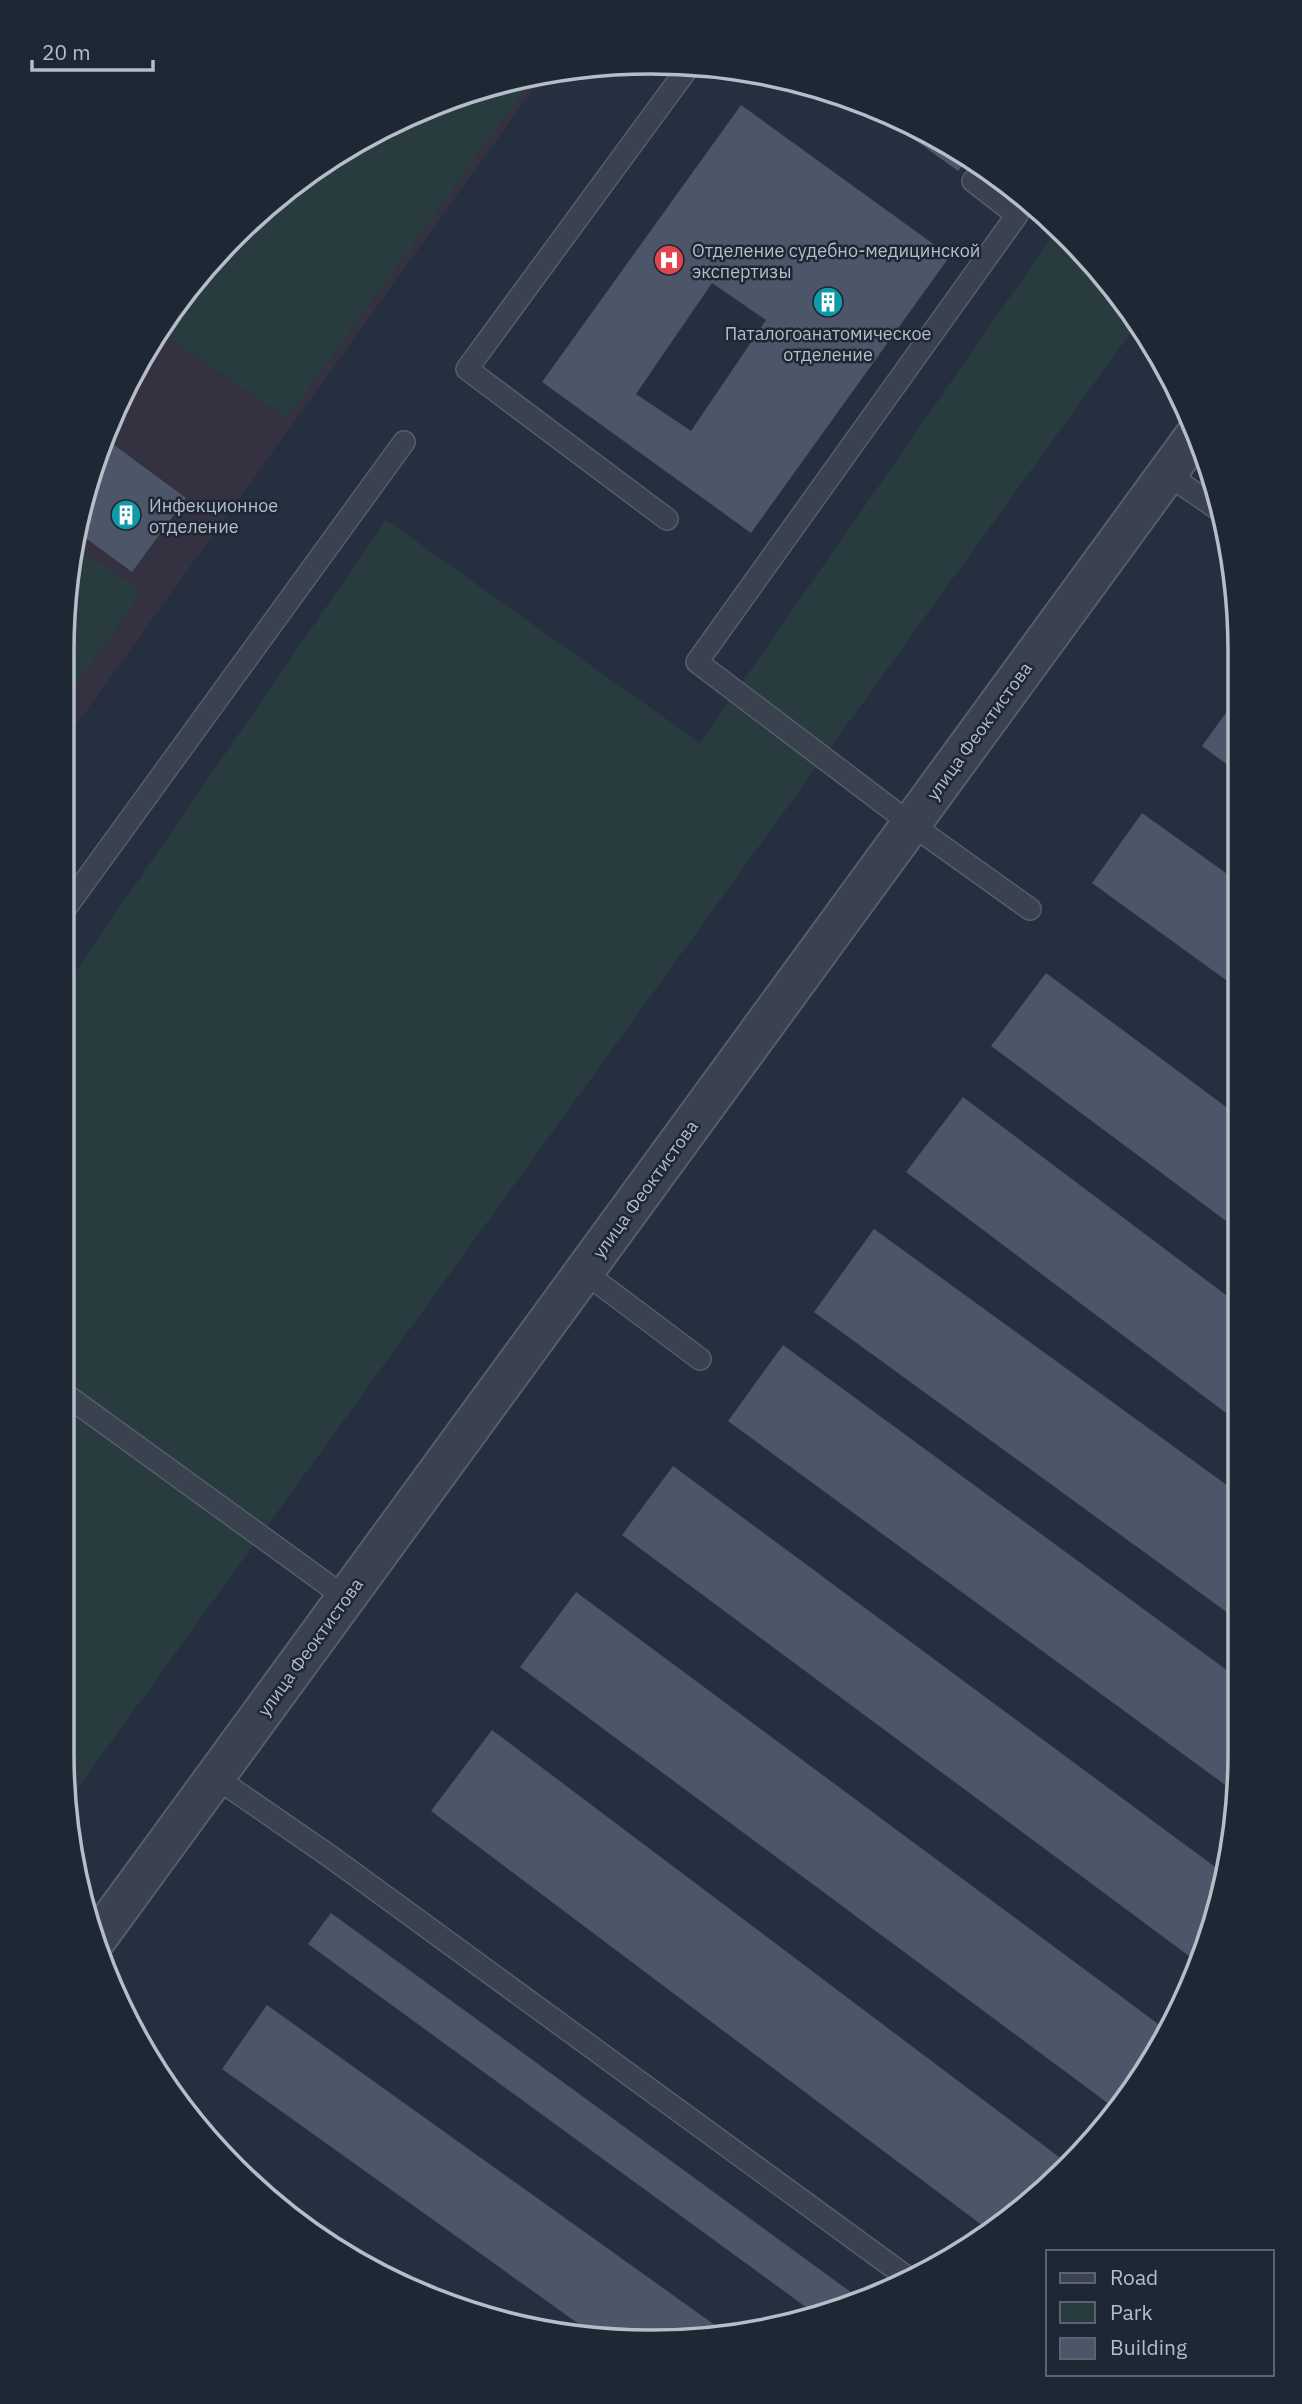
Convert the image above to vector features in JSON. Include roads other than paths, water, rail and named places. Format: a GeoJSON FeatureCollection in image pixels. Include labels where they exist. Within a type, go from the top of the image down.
{"type":"FeatureCollection","features":[{"type":"Feature","properties":{"kind":"street","name":"улица Феоктистова"},"geometry":{"type":"LineString","coordinates":[[102,1932],[1190,443]]}},
{"type":"Feature","properties":{"kind":"lane"},"geometry":{"type":"LineString","coordinates":[[667,519],[467,369],[683,75]]}},
{"type":"Feature","properties":{"kind":"lane"},"geometry":{"type":"LineString","coordinates":[[973,181],[1017,215],[698,662],[911,824],[1030,909]]}},
{"type":"Feature","properties":{"kind":"lane"},"geometry":{"type":"LineString","coordinates":[[74,896],[404,442]]}},
{"type":"Feature","properties":{"kind":"lane"},"geometry":{"type":"LineString","coordinates":[[1167,474],[1209,503]]}},
{"type":"Feature","properties":{"kind":"lane"},"geometry":{"type":"LineString","coordinates":[[584,1272],[700,1359]]}},
{"type":"Feature","properties":{"kind":"lane"},"geometry":{"type":"LineString","coordinates":[[74,1401],[346,1598]]}},
{"type":"Feature","properties":{"kind":"lane"},"geometry":{"type":"LineString","coordinates":[[215,1777],[331,1857],[901,2273]]}},
{"type":"Feature","properties":{"kind":"place","name":"Отделение судебно-медицинской экспертизы"},"geometry":{"type":"Point","coordinates":[669,260]}},
{"type":"Feature","properties":{"kind":"place","name":"Паталогоанатомическое отделение"},"geometry":{"type":"Point","coordinates":[828,302]}},
{"type":"Feature","properties":{"kind":"place","name":"Инфекционное отделение"},"geometry":{"type":"Point","coordinates":[126,515]}}]}
